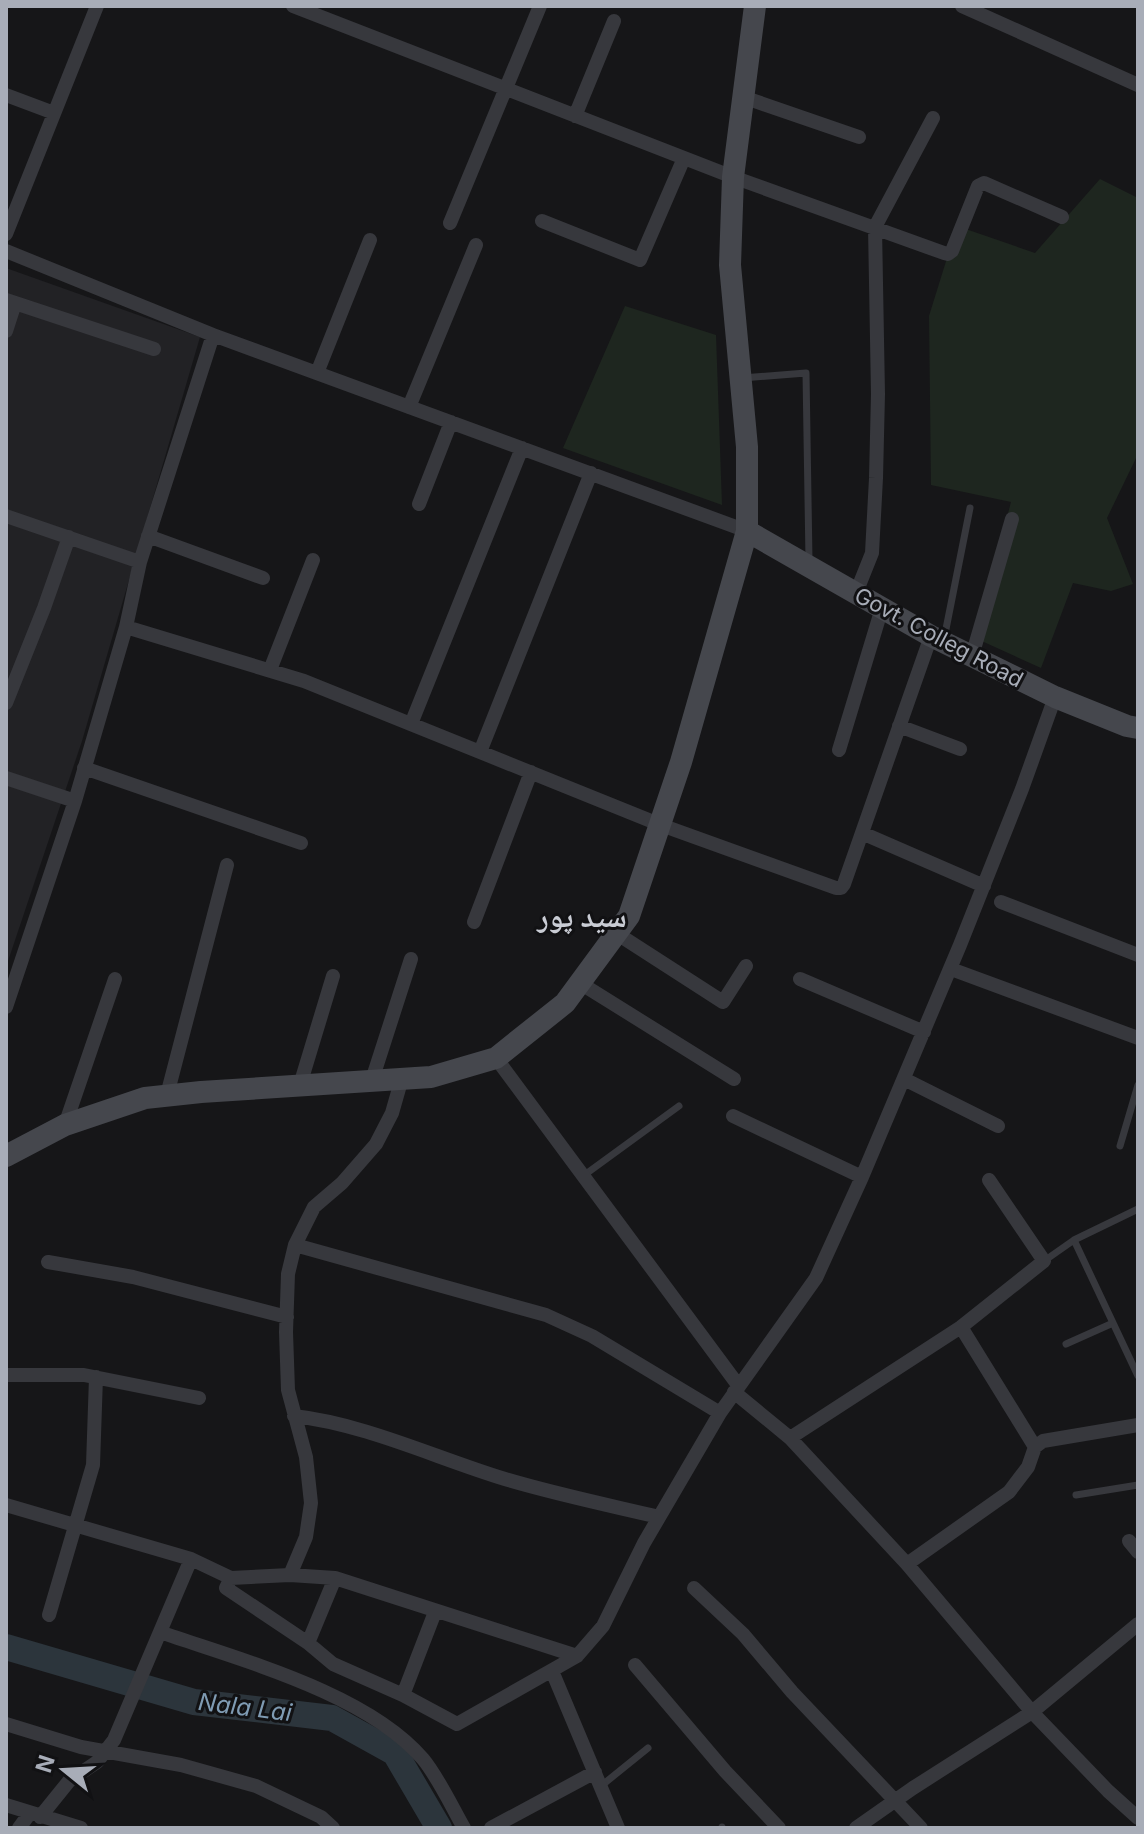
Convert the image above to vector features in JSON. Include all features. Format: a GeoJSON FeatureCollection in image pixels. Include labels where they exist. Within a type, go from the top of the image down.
{"type":"FeatureCollection","features":[{"type":"Feature","properties":{"kind":"main road"},"geometry":{"type":"LineString","coordinates":[[6,1156],[65,1125],[145,1098],[431,1077],[496,1058],[565,1003],[629,916],[681,762],[747,531],[747,447],[730,265],[733,177],[755,6]]}},
{"type":"Feature","properties":{"kind":"main road","name":"Govt. Colleg Road"},"geometry":{"type":"LineString","coordinates":[[747,531],[938,639],[1055,697],[1138,728]]}},
{"type":"Feature","properties":{"kind":"street"},"geometry":{"type":"LineString","coordinates":[[6,234],[97,6]]}},
{"type":"Feature","properties":{"kind":"street"},"geometry":{"type":"LineString","coordinates":[[293,6],[733,177],[948,254],[952,251],[978,186],[984,183],[1062,217]]}},
{"type":"Feature","properties":{"kind":"street"},"geometry":{"type":"LineString","coordinates":[[450,223],[540,6]]}},
{"type":"Feature","properties":{"kind":"street"},"geometry":{"type":"LineString","coordinates":[[962,6],[1138,85]]}},
{"type":"Feature","properties":{"kind":"street"},"geometry":{"type":"LineString","coordinates":[[575,116],[614,21]]}},
{"type":"Feature","properties":{"kind":"street"},"geometry":{"type":"LineString","coordinates":[[6,95],[54,113]]}},
{"type":"Feature","properties":{"kind":"street"},"geometry":{"type":"LineString","coordinates":[[743,97],[859,137]]}},
{"type":"Feature","properties":{"kind":"street"},"geometry":{"type":"LineString","coordinates":[[856,593],[872,553],[876,478],[875,227],[933,118]]}},
{"type":"Feature","properties":{"kind":"street"},"geometry":{"type":"LineString","coordinates":[[542,221],[640,260],[684,158]]}},
{"type":"Feature","properties":{"kind":"street"},"geometry":{"type":"LineString","coordinates":[[317,373],[370,240]]}},
{"type":"Feature","properties":{"kind":"street"},"geometry":{"type":"LineString","coordinates":[[409,407],[476,245]]}},
{"type":"Feature","properties":{"kind":"street"},"geometry":{"type":"LineString","coordinates":[[6,251],[213,335],[747,531]]}},
{"type":"Feature","properties":{"kind":"street"},"geometry":{"type":"LineString","coordinates":[[6,331],[11,302],[154,349]]}},
{"type":"Feature","properties":{"kind":"street"},"geometry":{"type":"LineString","coordinates":[[6,1007],[75,801],[126,627],[140,562],[213,335]]}},
{"type":"Feature","properties":{"kind":"street"},"geometry":{"type":"LineString","coordinates":[[419,504],[451,422]]}},
{"type":"Feature","properties":{"kind":"street"},"geometry":{"type":"LineString","coordinates":[[411,724],[522,448]]}},
{"type":"Feature","properties":{"kind":"street"},"geometry":{"type":"LineString","coordinates":[[480,752],[591,473]]}},
{"type":"Feature","properties":{"kind":"street"},"geometry":{"type":"LineString","coordinates":[[6,516],[140,562]]}},
{"type":"Feature","properties":{"kind":"street"},"geometry":{"type":"LineString","coordinates":[[972,656],[1012,519]]}},
{"type":"Feature","properties":{"kind":"street"},"geometry":{"type":"LineString","coordinates":[[148,536],[263,578]]}},
{"type":"Feature","properties":{"kind":"street"},"geometry":{"type":"LineString","coordinates":[[6,703],[69,537]]}},
{"type":"Feature","properties":{"kind":"street"},"geometry":{"type":"LineString","coordinates":[[270,670],[313,560]]}},
{"type":"Feature","properties":{"kind":"street"},"geometry":{"type":"LineString","coordinates":[[839,750],[882,608]]}},
{"type":"Feature","properties":{"kind":"street"},"geometry":{"type":"LineString","coordinates":[[126,627],[304,681],[661,825],[836,888],[844,884],[899,726],[938,639]]}},
{"type":"Feature","properties":{"kind":"street"},"geometry":{"type":"LineString","coordinates":[[231,1578],[226,1588],[308,1643],[333,1664],[403,1695],[457,1724],[577,1656],[603,1626],[644,1543],[720,1413],[816,1278],[951,969],[1055,697]]}},
{"type":"Feature","properties":{"kind":"street"},"geometry":{"type":"LineString","coordinates":[[899,726],[960,749]]}},
{"type":"Feature","properties":{"kind":"street"},"geometry":{"type":"LineString","coordinates":[[84,768],[301,843]]}},
{"type":"Feature","properties":{"kind":"street"},"geometry":{"type":"LineString","coordinates":[[474,922],[531,772]]}},
{"type":"Feature","properties":{"kind":"street"},"geometry":{"type":"LineString","coordinates":[[6,778],[75,801]]}},
{"type":"Feature","properties":{"kind":"street"},"geometry":{"type":"LineString","coordinates":[[862,833],[984,886]]}},
{"type":"Feature","properties":{"kind":"street"},"geometry":{"type":"LineString","coordinates":[[167,1095],[227,865]]}},
{"type":"Feature","properties":{"kind":"street"},"geometry":{"type":"LineString","coordinates":[[1001,902],[1138,955]]}},
{"type":"Feature","properties":{"kind":"street"},"geometry":{"type":"LineString","coordinates":[[616,933],[723,1002],[746,966]]}},
{"type":"Feature","properties":{"kind":"street"},"geometry":{"type":"LineString","coordinates":[[372,1080],[411,959]]}},
{"type":"Feature","properties":{"kind":"street"},"geometry":{"type":"LineString","coordinates":[[951,969],[1138,1038]]}},
{"type":"Feature","properties":{"kind":"street"},"geometry":{"type":"LineString","coordinates":[[300,1085],[333,976]]}},
{"type":"Feature","properties":{"kind":"street"},"geometry":{"type":"LineString","coordinates":[[65,1125],[115,979]]}},
{"type":"Feature","properties":{"kind":"street"},"geometry":{"type":"LineString","coordinates":[[800,979],[924,1032]]}},
{"type":"Feature","properties":{"kind":"street"},"geometry":{"type":"LineString","coordinates":[[580,983],[734,1079]]}},
{"type":"Feature","properties":{"kind":"street"},"geometry":{"type":"LineString","coordinates":[[496,1058],[736,1388],[790,1438],[907,1564],[1032,1712],[1138,1818]]}},
{"type":"Feature","properties":{"kind":"street"},"geometry":{"type":"LineString","coordinates":[[290,1575],[306,1537],[311,1503],[306,1457],[288,1390],[288,1274],[295,1245],[314,1207],[342,1183],[376,1144],[392,1113],[402,1078]]}},
{"type":"Feature","properties":{"kind":"street"},"geometry":{"type":"LineString","coordinates":[[904,1079],[998,1126]]}},
{"type":"Feature","properties":{"kind":"street"},"geometry":{"type":"LineString","coordinates":[[733,1116],[862,1177]]}},
{"type":"Feature","properties":{"kind":"street"},"geometry":{"type":"LineString","coordinates":[[790,1438],[961,1327],[1044,1261],[989,1180]]}},
{"type":"Feature","properties":{"kind":"street"},"geometry":{"type":"LineString","coordinates":[[295,1245],[546,1315],[592,1336],[720,1413]]}},
{"type":"Feature","properties":{"kind":"street"},"geometry":{"type":"LineString","coordinates":[[48,1262],[133,1277],[287,1317]]}},
{"type":"Feature","properties":{"kind":"street"},"geometry":{"type":"LineString","coordinates":[[961,1327],[1035,1447]]}},
{"type":"Feature","properties":{"kind":"street"},"geometry":{"type":"LineString","coordinates":[[6,1375],[84,1375],[199,1398]]}},
{"type":"Feature","properties":{"kind":"street"},"geometry":{"type":"LineString","coordinates":[[49,1615],[93,1465],[96,1377]]}},
{"type":"Feature","properties":{"kind":"street"},"geometry":{"type":"LineString","coordinates":[[294,1416],[364,1432],[506,1480],[659,1517]]}},
{"type":"Feature","properties":{"kind":"street"},"geometry":{"type":"LineString","coordinates":[[907,1564],[1009,1492],[1028,1467],[1035,1447],[1043,1441],[1138,1425]]}},
{"type":"Feature","properties":{"kind":"street"},"geometry":{"type":"LineString","coordinates":[[6,1505],[191,1559],[231,1578],[290,1575],[335,1578],[577,1656]]}},
{"type":"Feature","properties":{"kind":"street"},"geometry":{"type":"LineString","coordinates":[[19,1828],[69,1781],[97,1762],[114,1740],[191,1559]]}},
{"type":"Feature","properties":{"kind":"street"},"geometry":{"type":"LineString","coordinates":[[308,1643],[335,1578]]}},
{"type":"Feature","properties":{"kind":"street"},"geometry":{"type":"LineString","coordinates":[[694,1588],[743,1634],[792,1692],[921,1828]]}},
{"type":"Feature","properties":{"kind":"street"},"geometry":{"type":"LineString","coordinates":[[403,1695],[435,1612]]}},
{"type":"Feature","properties":{"kind":"street"},"geometry":{"type":"LineString","coordinates":[[856,1828],[1032,1712],[1138,1624]]}},
{"type":"Feature","properties":{"kind":"street"},"geometry":{"type":"LineString","coordinates":[[160,1632],[305,1682],[373,1716],[425,1761],[464,1828]]}},
{"type":"Feature","properties":{"kind":"street"},"geometry":{"type":"LineString","coordinates":[[635,1665],[725,1771],[779,1828]]}},
{"type":"Feature","properties":{"kind":"street"},"geometry":{"type":"LineString","coordinates":[[552,1671],[618,1828]]}},
{"type":"Feature","properties":{"kind":"street"},"geometry":{"type":"LineString","coordinates":[[6,1724],[81,1747],[181,1765],[256,1786],[321,1817],[333,1828]]}},
{"type":"Feature","properties":{"kind":"street"},"geometry":{"type":"LineString","coordinates":[[491,1828],[595,1772]]}},
{"type":"Feature","properties":{"kind":"street"},"geometry":{"type":"LineString","coordinates":[[6,1805],[81,1828]]}},
{"type":"Feature","properties":{"kind":"lane"},"geometry":{"type":"LineString","coordinates":[[741,378],[806,373],[810,566]]}},
{"type":"Feature","properties":{"kind":"lane"},"geometry":{"type":"LineString","coordinates":[[938,639],[970,508]]}},
{"type":"Feature","properties":{"kind":"lane"},"geometry":{"type":"LineString","coordinates":[[1120,1146],[1138,1085]]}},
{"type":"Feature","properties":{"kind":"lane"},"geometry":{"type":"LineString","coordinates":[[583,1176],[679,1106]]}},
{"type":"Feature","properties":{"kind":"lane"},"geometry":{"type":"LineString","coordinates":[[1044,1261],[1074,1240],[1138,1209]]}},
{"type":"Feature","properties":{"kind":"lane"},"geometry":{"type":"LineString","coordinates":[[1074,1240],[1138,1376]]}},
{"type":"Feature","properties":{"kind":"lane"},"geometry":{"type":"LineString","coordinates":[[1066,1344],[1113,1323]]}},
{"type":"Feature","properties":{"kind":"lane"},"geometry":{"type":"LineString","coordinates":[[1076,1495],[1138,1485]]}},
{"type":"Feature","properties":{"kind":"lane"},"geometry":{"type":"LineString","coordinates":[[601,1786],[648,1748]]}},
{"type":"Feature","properties":{"kind":"shaded area"},"geometry":{"type":"Polygon","coordinates":[[[1100,179],[1138,198],[1138,454],[1107,518],[1133,584],[1111,591],[1073,583],[1041,668],[975,638],[1011,502],[931,485],[929,316],[957,226],[1035,253],[1100,179]]]}},
{"type":"Feature","properties":{"kind":"shaded area"},"geometry":{"type":"Polygon","coordinates":[[[6,268],[200,337],[82,741],[6,967],[6,268]]]}},
{"type":"Feature","properties":{"kind":"shaded area"},"geometry":{"type":"Polygon","coordinates":[[[625,306],[716,335],[722,505],[563,448],[625,306]]]}},
{"type":"Feature","properties":{"kind":"waterway","name":"Nala Lai"},"geometry":{"type":"LineString","coordinates":[[6,1647],[194,1702],[332,1718],[395,1753],[439,1828]]}},
{"type":"Feature","properties":{"kind":"district","name":"سید پور"},"geometry":{"type":"Point","coordinates":[582,916]}}]}
